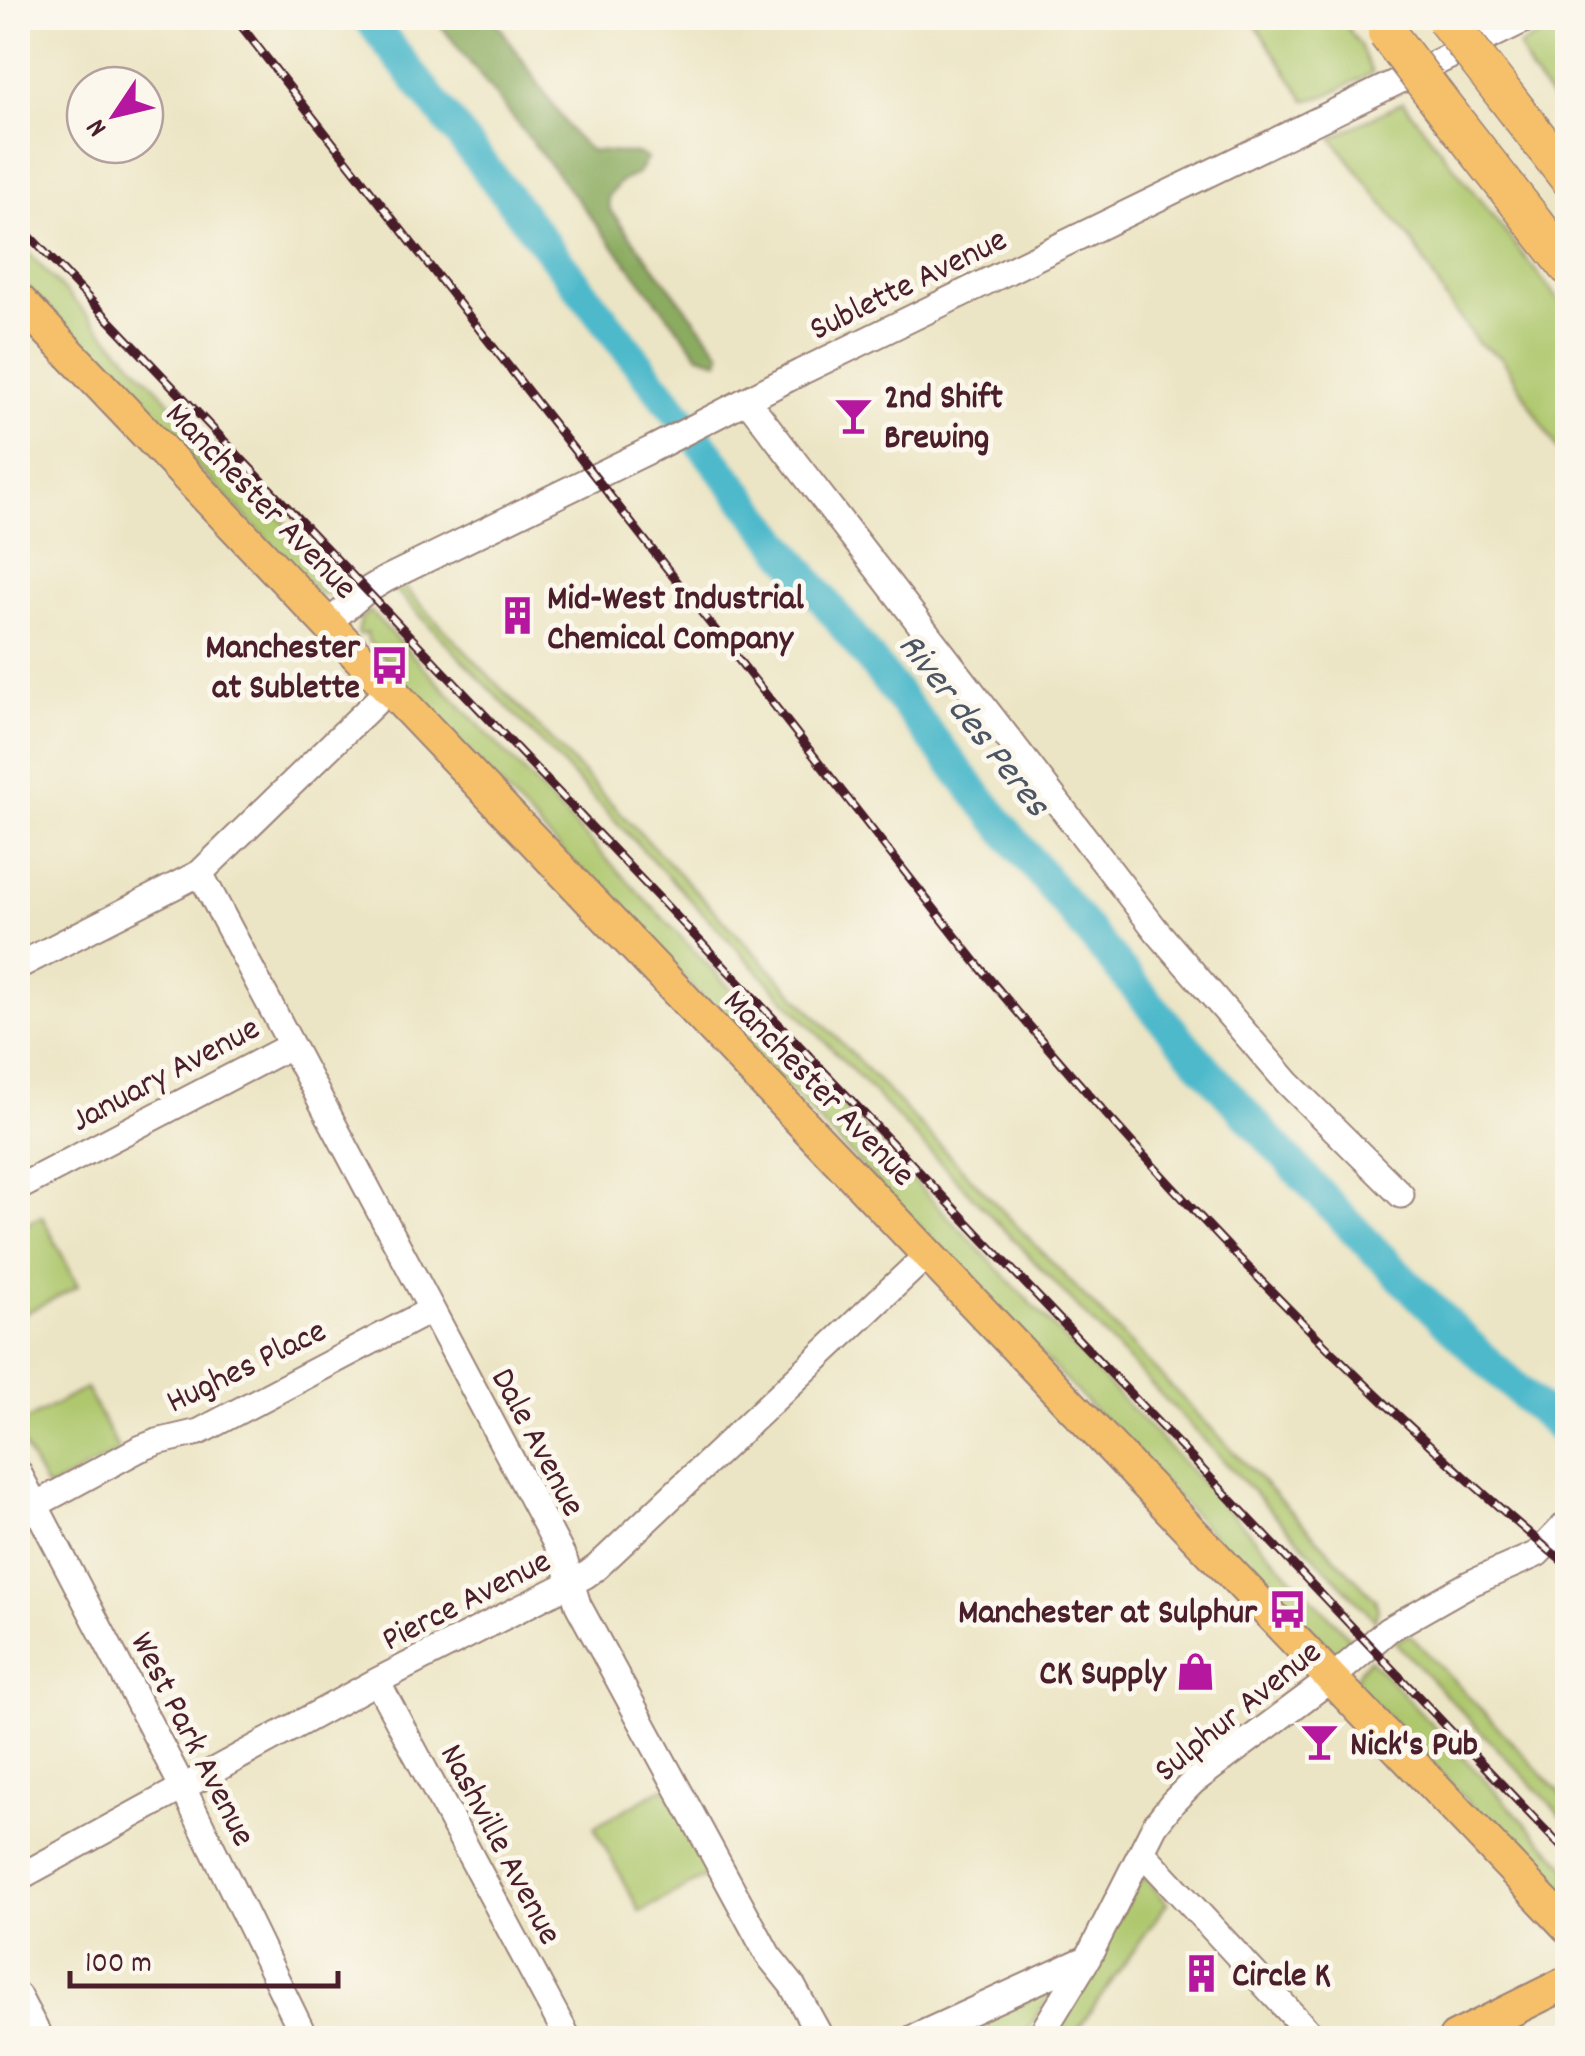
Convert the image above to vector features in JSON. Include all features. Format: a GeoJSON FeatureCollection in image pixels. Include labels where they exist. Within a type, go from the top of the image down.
{"type":"FeatureCollection","features":[{"type":"Feature","properties":{"kind":"highway"},"geometry":{"type":"LineString","coordinates":[[1445,18],[1568,177]]}},
{"type":"Feature","properties":{"kind":"highway"},"geometry":{"type":"LineString","coordinates":[[1381,25],[1568,266]]}},
{"type":"Feature","properties":{"kind":"main road","name":"Manchester Avenue"},"geometry":{"type":"LineString","coordinates":[[18,299],[1568,1928]]}},
{"type":"Feature","properties":{"kind":"main road"},"geometry":{"type":"LineString","coordinates":[[1455,2038],[1568,1982]]}},
{"type":"Feature","properties":{"kind":"street","name":"Sublette Avenue"},"geometry":{"type":"LineString","coordinates":[[327,624],[386,578],[1528,18]]}},
{"type":"Feature","properties":{"kind":"street"},"geometry":{"type":"LineString","coordinates":[[739,404],[1156,930],[1288,1082],[1401,1195]]}},
{"type":"Feature","properties":{"kind":"street"},"geometry":{"type":"LineString","coordinates":[[18,966],[200,873],[388,690]]}},
{"type":"Feature","properties":{"kind":"street","name":"Dale Avenue"},"geometry":{"type":"LineString","coordinates":[[200,873],[564,1560],[578,1605],[768,1955],[792,1985],[821,2038]]}},
{"type":"Feature","properties":{"kind":"street","name":"January Avenue"},"geometry":{"type":"LineString","coordinates":[[18,1188],[290,1046]]}},
{"type":"Feature","properties":{"kind":"street","name":"Pierce Avenue"},"geometry":{"type":"LineString","coordinates":[[18,1878],[377,1681],[598,1567],[927,1256]]}},
{"type":"Feature","properties":{"kind":"street","name":"Hughes Place"},"geometry":{"type":"LineString","coordinates":[[35,1504],[139,1449],[198,1432],[430,1310]]}},
{"type":"Feature","properties":{"kind":"street","name":"West Park Avenue"},"geometry":{"type":"LineString","coordinates":[[18,1472],[183,1788],[305,2038]]}},
{"type":"Feature","properties":{"kind":"street","name":"Sulphur Avenue"},"geometry":{"type":"LineString","coordinates":[[1039,2038],[1088,1958],[1164,1814],[1194,1781],[1331,1679],[1378,1638],[1469,1584],[1526,1561],[1568,1522]]}},
{"type":"Feature","properties":{"kind":"street","name":"Nashville Avenue"},"geometry":{"type":"LineString","coordinates":[[377,1681],[568,2038]]}},
{"type":"Feature","properties":{"kind":"street"},"geometry":{"type":"LineString","coordinates":[[1142,1852],[1314,2038]]}},
{"type":"Feature","properties":{"kind":"street"},"geometry":{"type":"LineString","coordinates":[[913,2038],[1088,1958]]}},
{"type":"Feature","properties":{"kind":"street"},"geometry":{"type":"LineString","coordinates":[[18,1996],[40,2038]]}},
{"type":"Feature","properties":{"kind":"green space"},"geometry":{"type":"Polygon","coordinates":[[[435,18],[494,18],[574,136],[591,151],[639,154],[647,159],[638,173],[619,183],[608,198],[610,210],[721,353],[719,361],[699,355],[435,18]]]}},
{"type":"Feature","properties":{"kind":"green space"},"geometry":{"type":"Polygon","coordinates":[[[1251,18],[1340,18],[1360,45],[1372,73],[1306,101],[1251,18]]]}},
{"type":"Feature","properties":{"kind":"green space"},"geometry":{"type":"Polygon","coordinates":[[[1568,26],[1567,119],[1531,73],[1519,46],[1555,28],[1568,26]]]}},
{"type":"Feature","properties":{"kind":"green space"},"geometry":{"type":"Polygon","coordinates":[[[1403,102],[1567,311],[1567,465],[1502,358],[1478,343],[1414,244],[1332,138],[1403,102]]]}},
{"type":"Feature","properties":{"kind":"green space"},"geometry":{"type":"Polygon","coordinates":[[[18,242],[345,586],[330,596],[315,590],[18,278],[18,242]]]}},
{"type":"Feature","properties":{"kind":"green space"},"geometry":{"type":"Polygon","coordinates":[[[401,584],[1375,1599],[1375,1620],[394,588],[401,584]]]}},
{"type":"Feature","properties":{"kind":"green space"},"geometry":{"type":"Polygon","coordinates":[[[370,611],[1353,1641],[1344,1652],[1337,1656],[1326,1652],[1330,1648],[1291,1609],[1287,1613],[388,668],[393,663],[368,641],[367,633],[358,633],[361,618],[370,611]]]}},
{"type":"Feature","properties":{"kind":"green space"},"geometry":{"type":"Polygon","coordinates":[[[42,1216],[78,1286],[18,1317],[18,1228],[42,1216]]]}},
{"type":"Feature","properties":{"kind":"green space"},"geometry":{"type":"Polygon","coordinates":[[[86,1388],[119,1451],[47,1489],[18,1435],[18,1425],[86,1388]]]}},
{"type":"Feature","properties":{"kind":"green space"},"geometry":{"type":"Polygon","coordinates":[[[1409,1634],[1567,1800],[1567,1821],[1395,1642],[1409,1634]]]}},
{"type":"Feature","properties":{"kind":"green space"},"geometry":{"type":"Polygon","coordinates":[[[1370,1659],[1567,1867],[1567,1908],[1356,1684],[1358,1673],[1370,1659]]]}},
{"type":"Feature","properties":{"kind":"green space"},"geometry":{"type":"Polygon","coordinates":[[[665,1787],[712,1873],[640,1912],[594,1827],[665,1787]]]}},
{"type":"Feature","properties":{"kind":"green space"},"geometry":{"type":"Polygon","coordinates":[[[1142,1877],[1167,1903],[1079,2028],[1088,2038],[1047,2038],[1142,1877]]]}},
{"type":"Feature","properties":{"kind":"green space"},"geometry":{"type":"Polygon","coordinates":[[[1051,1987],[1051,1994],[1023,2038],[942,2038],[1051,1987]]]}},
{"type":"Feature","properties":{"kind":"waterway","name":"River des Peres"},"geometry":{"type":"LineString","coordinates":[[368,18],[1010,836],[1185,1045],[1370,1246],[1568,1435]]}},
{"type":"Feature","properties":{"kind":"railway"},"geometry":{"type":"LineString","coordinates":[[235,18],[982,970],[1050,1050],[1189,1205],[1335,1355],[1488,1498],[1568,1566]]}},
{"type":"Feature","properties":{"kind":"railway"},"geometry":{"type":"LineString","coordinates":[[18,224],[1568,1854]]}},
{"type":"Feature","properties":{"kind":"place","name":"2nd Shift Brewing"},"geometry":{"type":"Point","coordinates":[854,415]}},
{"type":"Feature","properties":{"kind":"place","name":"Mid-West Industrial Chemical Company"},"geometry":{"type":"Point","coordinates":[517,616]}},
{"type":"Feature","properties":{"kind":"place","name":"Manchester at Sublette"},"geometry":{"type":"Point","coordinates":[390,665]}},
{"type":"Feature","properties":{"kind":"place","name":"Manchester at Sulphur"},"geometry":{"type":"Point","coordinates":[1287,1610]}},
{"type":"Feature","properties":{"kind":"place","name":"CK Supply"},"geometry":{"type":"Point","coordinates":[1196,1671]}},
{"type":"Feature","properties":{"kind":"place","name":"Nick's Pub"},"geometry":{"type":"Point","coordinates":[1320,1742]}},
{"type":"Feature","properties":{"kind":"place","name":"Circle K"},"geometry":{"type":"Point","coordinates":[1202,1973]}}]}
